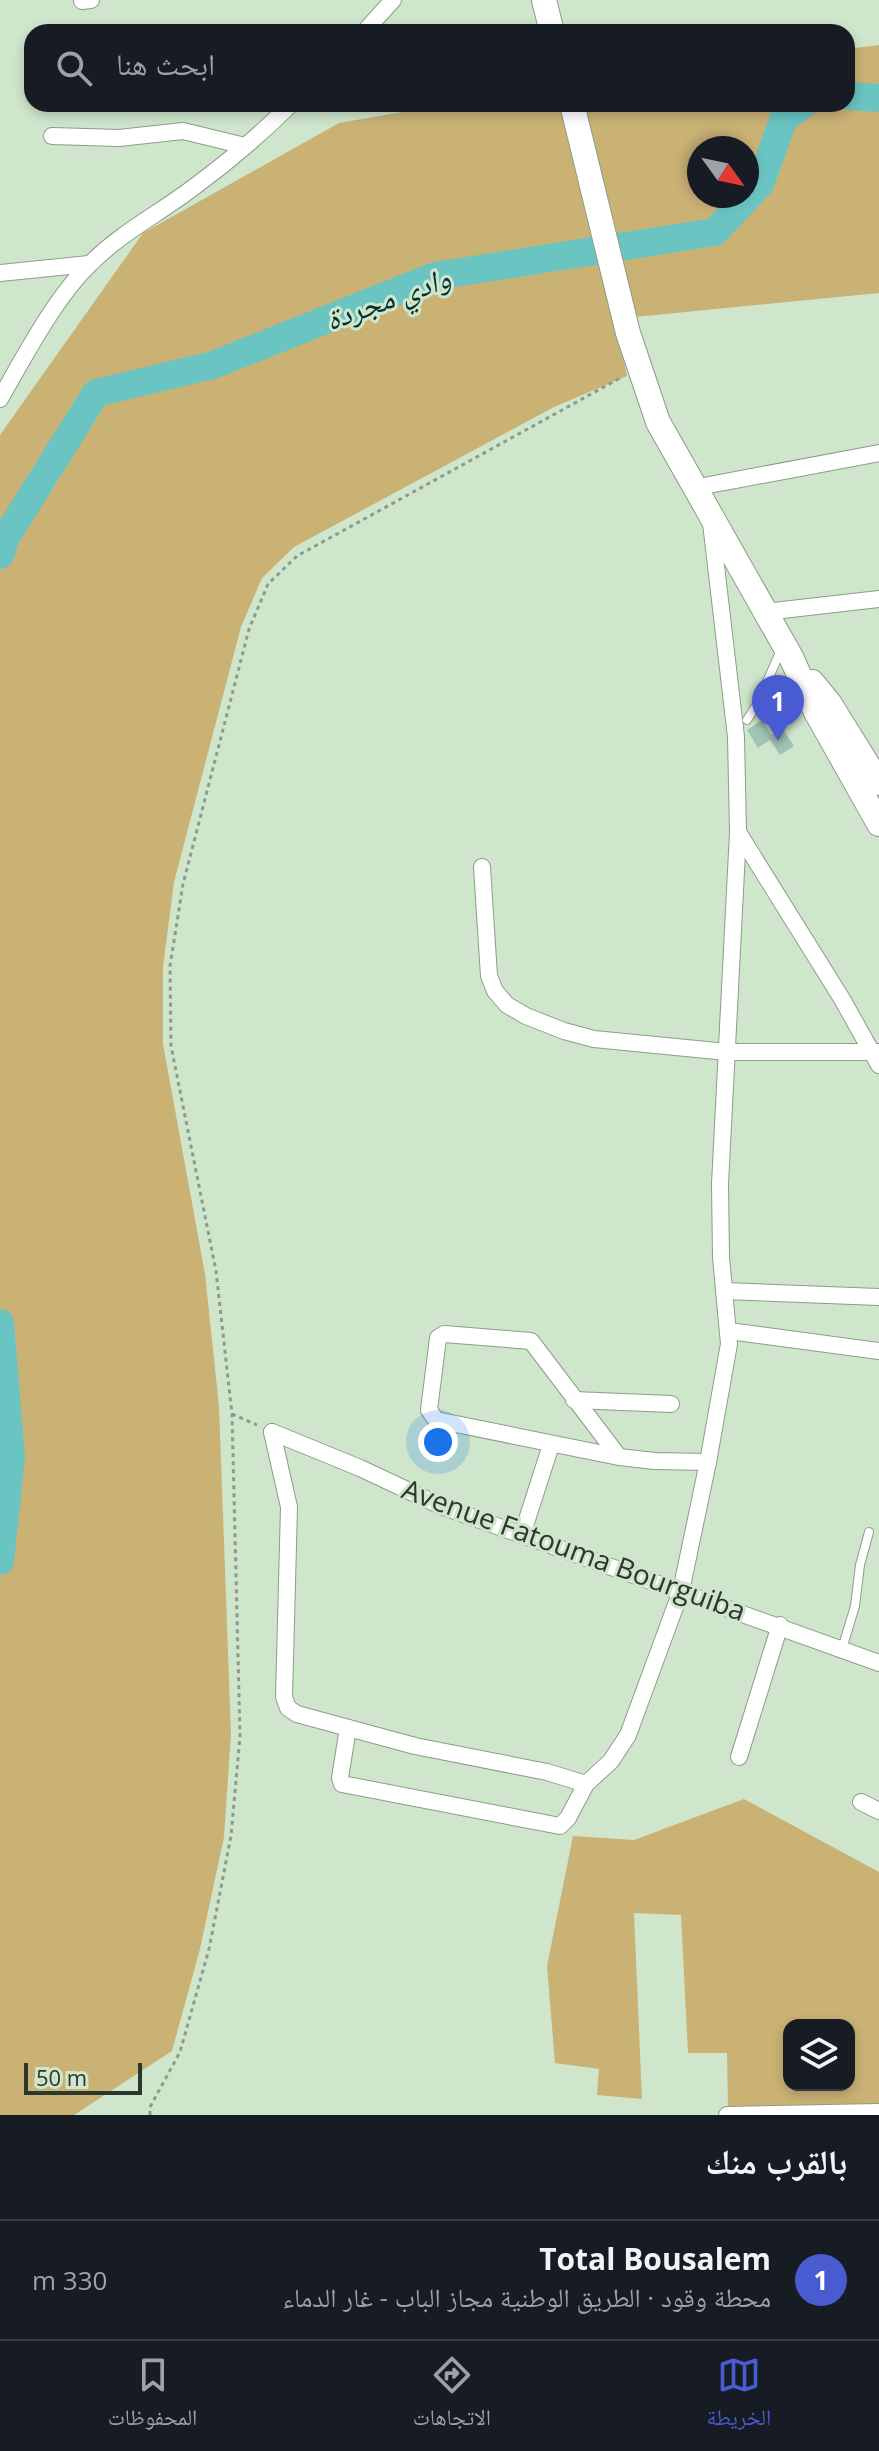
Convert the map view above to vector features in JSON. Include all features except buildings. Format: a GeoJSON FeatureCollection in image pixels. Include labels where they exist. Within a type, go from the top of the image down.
{"type":"FeatureCollection","features":[{"type":"Feature","properties":{"kind":"main road"},"geometry":{"type":"LineString","coordinates":[[545,2],[550,24]]}},
{"type":"Feature","properties":{"kind":"main road"},"geometry":{"type":"LineString","coordinates":[[574,112],[628,333],[658,422],[787,650],[816,712],[879,824]]}},
{"type":"Feature","properties":{"kind":"main road"},"geometry":{"type":"LineString","coordinates":[[787,650],[830,704],[879,783]]}},
{"type":"Feature","properties":{"kind":"street"},"geometry":{"type":"LineString","coordinates":[[82,1],[91,0]]}},
{"type":"Feature","properties":{"kind":"street"},"geometry":{"type":"LineString","coordinates":[[371,24],[393,0]]}},
{"type":"Feature","properties":{"kind":"street"},"geometry":{"type":"LineString","coordinates":[[0,399],[55,309],[89,264],[143,221],[193,188],[282,112]]}},
{"type":"Feature","properties":{"kind":"street"},"geometry":{"type":"LineString","coordinates":[[52,136],[119,138],[183,131],[245,146]]}},
{"type":"Feature","properties":{"kind":"street"},"geometry":{"type":"LineString","coordinates":[[0,273],[89,264]]}},
{"type":"Feature","properties":{"kind":"street"},"geometry":{"type":"LineString","coordinates":[[693,488],[879,453]]}},
{"type":"Feature","properties":{"kind":"street"},"geometry":{"type":"LineString","coordinates":[[348,1728],[340,1778],[346,1785],[555,1826],[564,1823],[586,1784],[611,1761],[628,1735],[681,1591],[708,1462],[729,1331],[724,1291],[720,1184],[738,832],[736,737],[710,517]]}},
{"type":"Feature","properties":{"kind":"street"},"geometry":{"type":"LineString","coordinates":[[765,612],[879,599]]}},
{"type":"Feature","properties":{"kind":"street"},"geometry":{"type":"LineString","coordinates":[[738,832],[877,1056]]}},
{"type":"Feature","properties":{"kind":"street"},"geometry":{"type":"LineString","coordinates":[[482,867],[489,976],[495,991],[507,1005],[526,1016],[594,1039],[727,1052],[877,1056]]}},
{"type":"Feature","properties":{"kind":"street"},"geometry":{"type":"LineString","coordinates":[[724,1291],[879,1297]]}},
{"type":"Feature","properties":{"kind":"street"},"geometry":{"type":"LineString","coordinates":[[729,1331],[879,1351]]}},
{"type":"Feature","properties":{"kind":"street"},"geometry":{"type":"LineString","coordinates":[[619,1457],[531,1341],[444,1334],[438,1338],[431,1386],[431,1416],[441,1422],[619,1457],[708,1462]]}},
{"type":"Feature","properties":{"kind":"street"},"geometry":{"type":"LineString","coordinates":[[574,1400],[671,1404]]}},
{"type":"Feature","properties":{"kind":"street"},"geometry":{"type":"LineString","coordinates":[[272,1432],[289,1507],[286,1704],[297,1714],[415,1746],[547,1772],[586,1784]]}},
{"type":"Feature","properties":{"kind":"street","name":"Avenue Fatouma Bourguiba"},"geometry":{"type":"LineString","coordinates":[[272,1432],[441,1506],[879,1663]]}},
{"type":"Feature","properties":{"kind":"street"},"geometry":{"type":"LineString","coordinates":[[522,1535],[551,1445]]}},
{"type":"Feature","properties":{"kind":"street"},"geometry":{"type":"LineString","coordinates":[[739,1757],[780,1625]]}},
{"type":"Feature","properties":{"kind":"street"},"geometry":{"type":"LineString","coordinates":[[861,1802],[879,1811]]}},
{"type":"Feature","properties":{"kind":"street"},"geometry":{"type":"LineString","coordinates":[[727,2115],[879,2112]]}},
{"type":"Feature","properties":{"kind":"lane"},"geometry":{"type":"LineString","coordinates":[[747,720],[787,650]]}},
{"type":"Feature","properties":{"kind":"lane"},"geometry":{"type":"LineString","coordinates":[[842,1649],[855,1606],[860,1565],[869,1532]]}},
{"type":"Feature","properties":{"kind":"path"},"geometry":{"type":"LineString","coordinates":[[150,2115],[150,2107],[180,2052],[209,1949],[231,1836],[240,1736],[232,1414],[216,1271],[171,1046],[170,966],[183,884],[249,629],[268,584],[297,556],[639,367]]}},
{"type":"Feature","properties":{"kind":"path"},"geometry":{"type":"LineString","coordinates":[[232,1414],[272,1432]]}},
{"type":"Feature","properties":{"kind":"shaded area"},"geometry":{"type":"Polygon","coordinates":[[[879,45],[879,293],[615,319],[627,376],[554,407],[294,547],[262,578],[241,627],[174,882],[163,967],[163,1044],[205,1274],[219,1406],[231,1734],[224,1837],[200,1949],[172,2051],[74,2115],[0,2115],[0,435],[143,233],[339,123],[402,112],[855,112],[855,48],[879,45]]]}},
{"type":"Feature","properties":{"kind":"shaded area"},"geometry":{"type":"Polygon","coordinates":[[[744,1799],[879,1872],[879,2109],[728,2108],[727,2053],[688,2053],[681,1915],[634,1913],[642,2099],[597,2095],[599,2069],[555,2063],[547,1966],[573,1836],[634,1840],[744,1799]]]}},
{"type":"Feature","properties":{"kind":"waterway","name":"وادي مجردة"},"geometry":{"type":"LineString","coordinates":[[855,96],[879,98]]}},
{"type":"Feature","properties":{"kind":"waterway","name":"وادي مجردة"},"geometry":{"type":"LineString","coordinates":[[0,555],[6,537],[96,393],[213,365],[435,276],[715,232],[760,184],[784,118],[793,112]]}},
{"type":"Feature","properties":{"kind":"waterway","name":"وادي مجردة"},"geometry":{"type":"LineString","coordinates":[[0,1323],[11,1457],[0,1561]]}},
{"type":"Feature","properties":{"kind":"place","name":"Total Bousalem"},"geometry":{"type":"Point","coordinates":[778,741]}}]}
